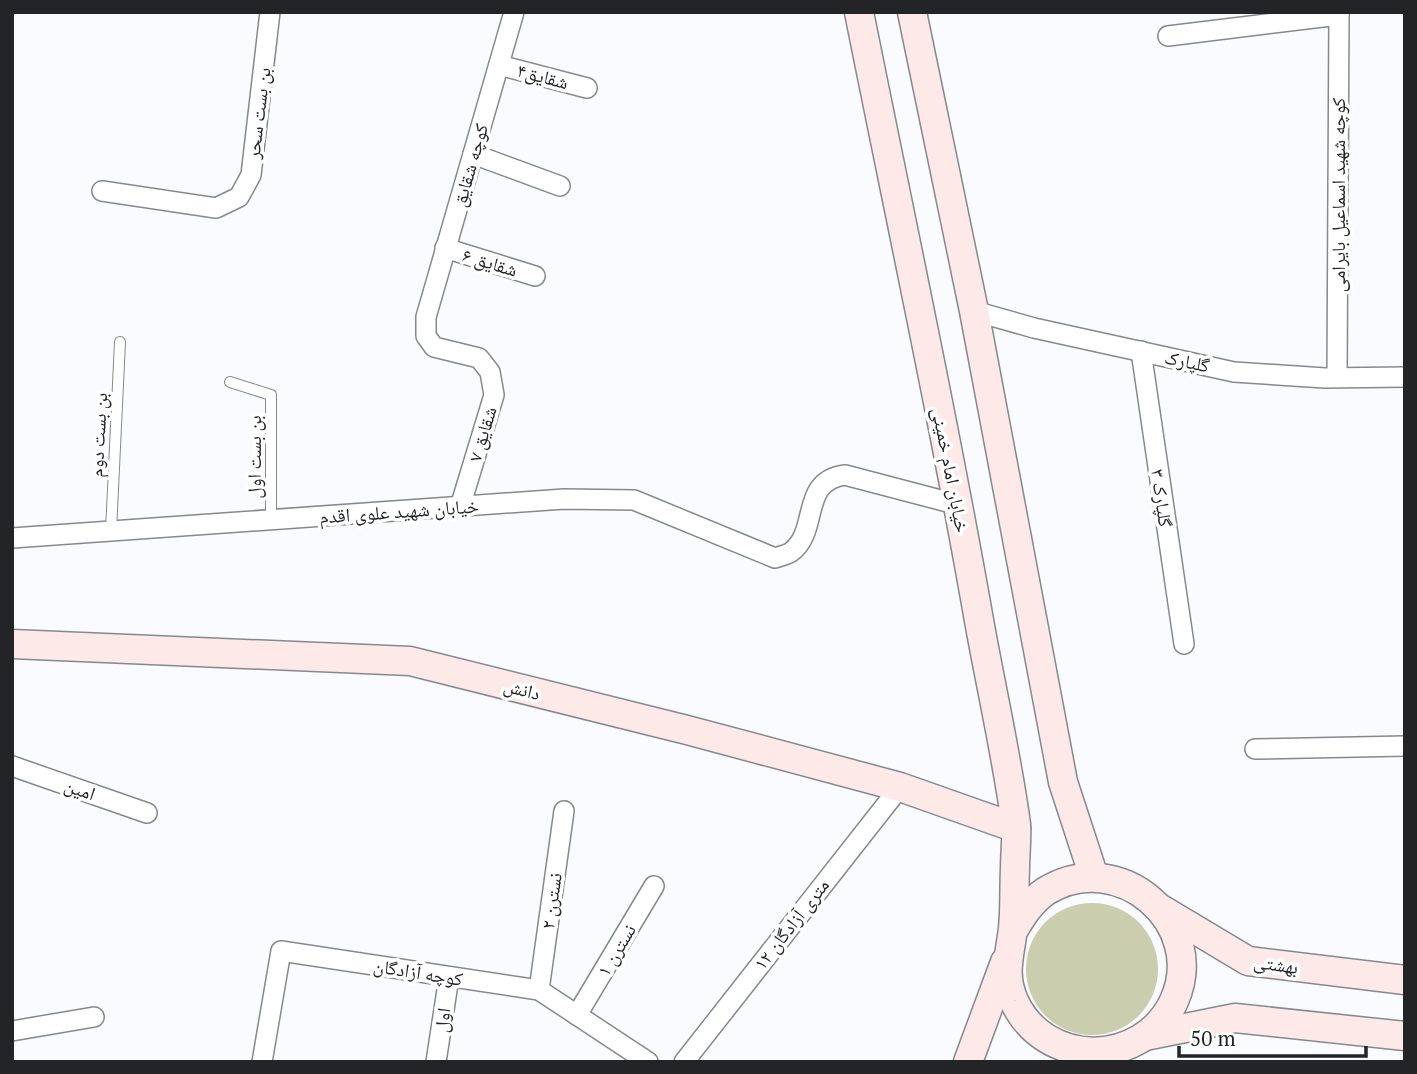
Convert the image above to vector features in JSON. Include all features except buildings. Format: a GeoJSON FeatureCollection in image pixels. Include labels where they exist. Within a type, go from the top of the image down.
{"type":"FeatureCollection","features":[{"type":"Feature","properties":{"kind":"main road","name":"خیابان امام خمینی"},"geometry":{"type":"LineString","coordinates":[[859,12],[959,505],[1016,828],[1010,943],[968,1062]]}},
{"type":"Feature","properties":{"kind":"main road"},"geometry":{"type":"LineString","coordinates":[[912,12],[974,311],[1063,782],[1094,877]]}},
{"type":"Feature","properties":{"kind":"main road","name":"دانش"},"geometry":{"type":"LineString","coordinates":[[12,644],[410,661],[687,730],[900,787],[1016,828]]}},
{"type":"Feature","properties":{"kind":"main road"},"geometry":{"type":"LineString","coordinates":[[1094,877],[1119,881],[1142,892],[1161,909],[1177,941],[1181,976],[1175,999],[1163,1020],[1145,1036],[1100,1057],[1061,1047],[1041,1035],[1025,1020],[1014,1000],[1007,978],[1010,943],[1027,909],[1046,892],[1069,881],[1094,877]]}},
{"type":"Feature","properties":{"kind":"main road","name":"بهشتی"},"geometry":{"type":"LineString","coordinates":[[1161,909],[1248,961],[1405,980]]}},
{"type":"Feature","properties":{"kind":"main road"},"geometry":{"type":"LineString","coordinates":[[1145,1036],[1235,1018],[1405,1036]]}},
{"type":"Feature","properties":{"kind":"street","name":"بن بست سحر"},"geometry":{"type":"LineString","coordinates":[[102,191],[216,208],[239,197],[251,175],[270,12]]}},
{"type":"Feature","properties":{"kind":"street","name":"کوچه شقایق"},"geometry":{"type":"LineString","coordinates":[[426,317],[514,12]]}},
{"type":"Feature","properties":{"kind":"street"},"geometry":{"type":"LineString","coordinates":[[1168,36],[1339,14]]}},
{"type":"Feature","properties":{"kind":"street","name":"کوچه شهید اسماعیل بایرامی"},"geometry":{"type":"LineString","coordinates":[[1337,377],[1339,14]]}},
{"type":"Feature","properties":{"kind":"street","name":"شقایق۴"},"geometry":{"type":"LineString","coordinates":[[499,65],[587,88]]}},
{"type":"Feature","properties":{"kind":"street"},"geometry":{"type":"LineString","coordinates":[[473,154],[560,186]]}},
{"type":"Feature","properties":{"kind":"street","name":"شقایق ۶"},"geometry":{"type":"LineString","coordinates":[[445,248],[535,276]]}},
{"type":"Feature","properties":{"kind":"street","name":"گلپارک"},"geometry":{"type":"LineString","coordinates":[[974,311],[1034,328],[1234,372],[1405,377]]}},
{"type":"Feature","properties":{"kind":"street","name":"شقایق ۷"},"geometry":{"type":"LineString","coordinates":[[426,317],[426,336],[434,347],[479,358],[490,372],[494,395],[460,507]]}},
{"type":"Feature","properties":{"kind":"street","name":"گلپارک ۳"},"geometry":{"type":"LineString","coordinates":[[1141,351],[1184,644]]}},
{"type":"Feature","properties":{"kind":"street","name":"خیابان شهید علوی اقدم"},"geometry":{"type":"LineString","coordinates":[[12,538],[564,499],[634,500],[775,558],[790,553],[799,543],[820,486],[831,477],[845,475],[959,505]]}},
{"type":"Feature","properties":{"kind":"street"},"geometry":{"type":"LineString","coordinates":[[1255,749],[1405,746]]}},
{"type":"Feature","properties":{"kind":"street","name":"امین"},"geometry":{"type":"LineString","coordinates":[[12,766],[147,813]]}},
{"type":"Feature","properties":{"kind":"street","name":"۱۲ متری آزادگان"},"geometry":{"type":"LineString","coordinates":[[684,1062],[900,787]]}},
{"type":"Feature","properties":{"kind":"street","name":"نسترن ۲"},"geometry":{"type":"LineString","coordinates":[[539,990],[564,811]]}},
{"type":"Feature","properties":{"kind":"street","name":"نسترن ۱"},"geometry":{"type":"LineString","coordinates":[[577,1015],[654,886]]}},
{"type":"Feature","properties":{"kind":"street","name":"کوچه آزادگان"},"geometry":{"type":"LineString","coordinates":[[262,1062],[281,951],[539,990],[648,1062]]}},
{"type":"Feature","properties":{"kind":"street","name":"اول"},"geometry":{"type":"LineString","coordinates":[[436,1062],[449,977]]}},
{"type":"Feature","properties":{"kind":"street"},"geometry":{"type":"LineString","coordinates":[[12,1031],[94,1017]]}},
{"type":"Feature","properties":{"kind":"lane","name":"بن بست دوم"},"geometry":{"type":"LineString","coordinates":[[111,531],[120,342]]}},
{"type":"Feature","properties":{"kind":"lane","name":"بن بست اول"},"geometry":{"type":"LineString","coordinates":[[230,382],[271,395],[271,520]]}},
{"type":"Feature","properties":{"kind":"green space"},"geometry":{"type":"Polygon","coordinates":[[[1092,903],[1117,908],[1138,923],[1153,944],[1158,969],[1153,994],[1138,1015],[1117,1030],[1092,1035],[1067,1030],[1046,1015],[1031,994],[1026,969],[1031,944],[1046,923],[1067,908],[1092,903]]]}}]}
